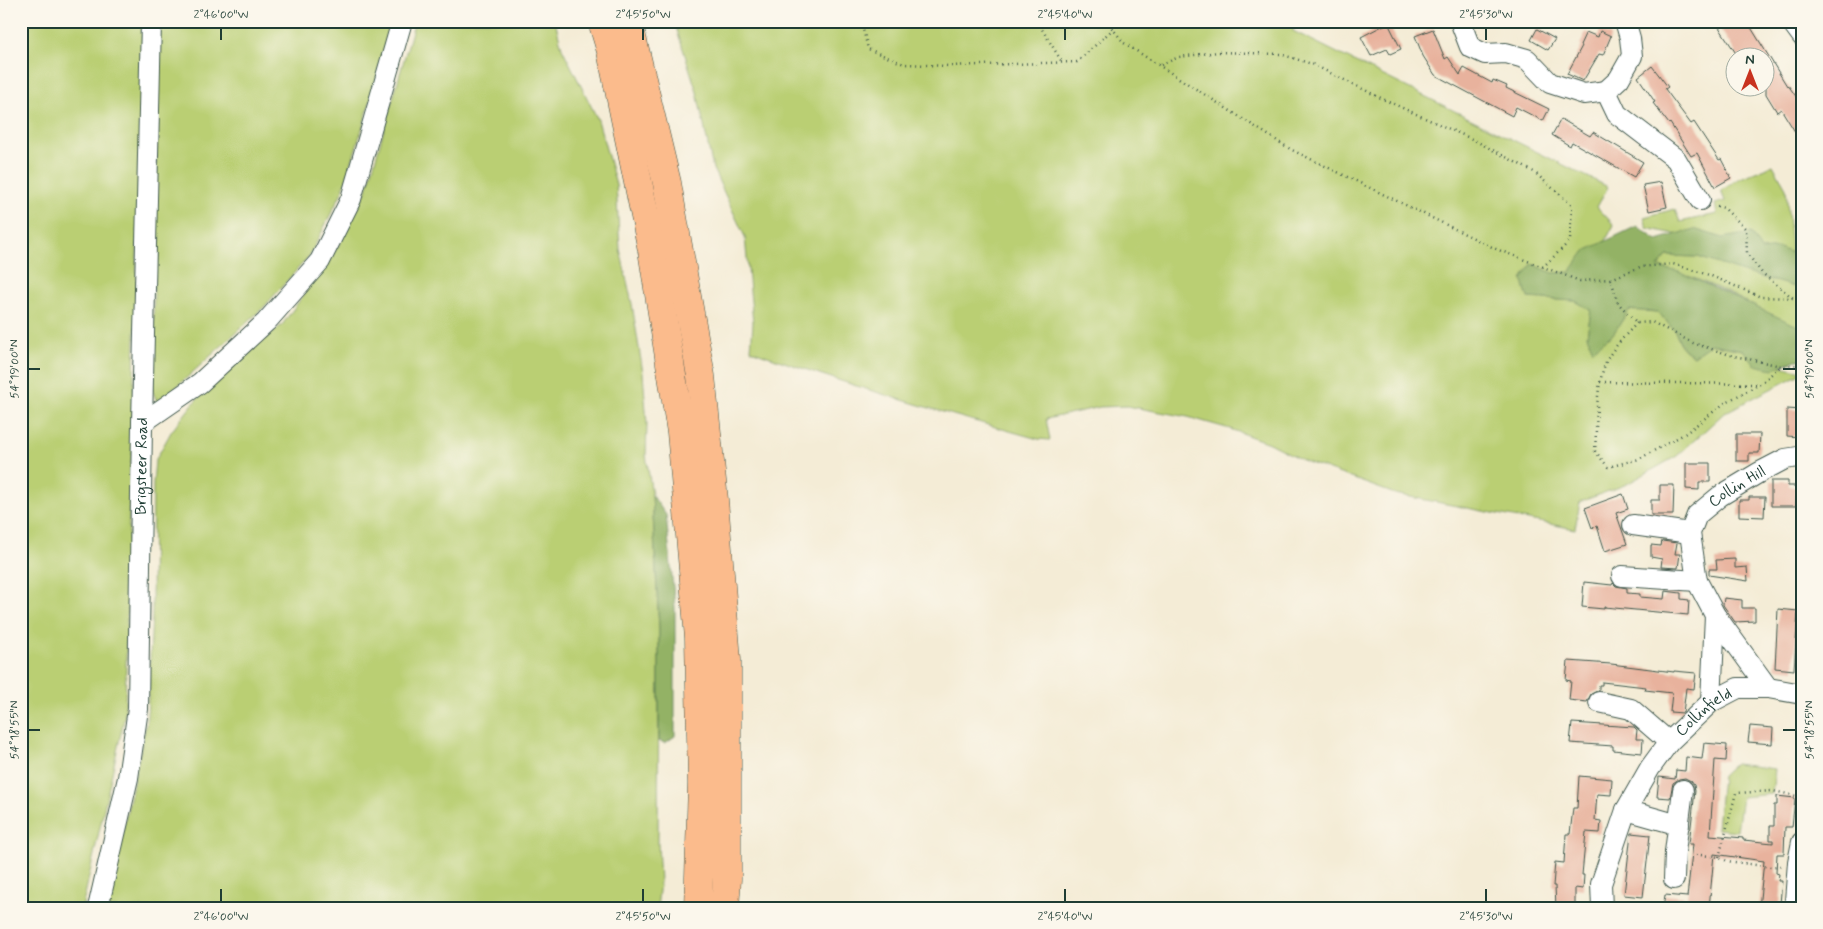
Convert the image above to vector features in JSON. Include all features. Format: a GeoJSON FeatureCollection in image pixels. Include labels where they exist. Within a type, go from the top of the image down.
{"type":"FeatureCollection","features":[{"type":"Feature","properties":{"kind":"highway"},"geometry":{"type":"LineString","coordinates":[[602,21],[611,51],[652,250],[681,432],[699,638],[702,784],[698,908]]}},
{"type":"Feature","properties":{"kind":"highway"},"geometry":{"type":"LineString","coordinates":[[628,21],[667,183],[703,395],[727,660],[727,879],[725,908]]}},
{"type":"Feature","properties":{"kind":"street","name":"Brigsteer Road"},"geometry":{"type":"LineString","coordinates":[[98,908],[128,778],[138,709],[151,21]]}},
{"type":"Feature","properties":{"kind":"street"},"geometry":{"type":"LineString","coordinates":[[142,423],[200,383],[266,322],[320,261],[351,199],[402,21]]}},
{"type":"Feature","properties":{"kind":"street"},"geometry":{"type":"LineString","coordinates":[[1460,21],[1470,47],[1485,54],[1506,53],[1527,60],[1550,83],[1584,94],[1606,91],[1619,80],[1632,56],[1630,38],[1625,21]]}},
{"type":"Feature","properties":{"kind":"street"},"geometry":{"type":"LineString","coordinates":[[1606,91],[1617,114],[1676,159],[1700,200]]}},
{"type":"Feature","properties":{"kind":"street","name":"Collin Hill"},"geometry":{"type":"LineString","coordinates":[[1690,532],[1697,515],[1720,496],[1785,458],[1801,457]]}},
{"type":"Feature","properties":{"kind":"street"},"geometry":{"type":"LineString","coordinates":[[1633,525],[1690,532],[1698,581],[1715,615],[1768,688]]}},
{"type":"Feature","properties":{"kind":"street"},"geometry":{"type":"LineString","coordinates":[[1622,576],[1698,581]]}},
{"type":"Feature","properties":{"kind":"street"},"geometry":{"type":"LineString","coordinates":[[1712,702],[1715,615]]}},
{"type":"Feature","properties":{"kind":"street","name":"Collinfield"},"geometry":{"type":"LineString","coordinates":[[1602,908],[1601,884],[1626,810],[1650,768],[1669,742],[1712,702],[1738,688],[1768,688],[1802,694]]}},
{"type":"Feature","properties":{"kind":"street","name":"Collinfield"},"geometry":{"type":"LineString","coordinates":[[1599,702],[1631,710],[1669,742]]}},
{"type":"Feature","properties":{"kind":"street"},"geometry":{"type":"LineString","coordinates":[[1674,879],[1675,852],[1683,790]]}},
{"type":"Feature","properties":{"kind":"street"},"geometry":{"type":"LineString","coordinates":[[1626,810],[1679,825]]}},
{"type":"Feature","properties":{"kind":"street"},"geometry":{"type":"LineString","coordinates":[[1796,901],[1800,852]]}},
{"type":"Feature","properties":{"kind":"path"},"geometry":{"type":"LineString","coordinates":[[861,21],[868,49],[904,64],[949,66],[1077,62],[1113,29]]}},
{"type":"Feature","properties":{"kind":"path"},"geometry":{"type":"LineString","coordinates":[[1037,21],[1062,62]]}},
{"type":"Feature","properties":{"kind":"path"},"geometry":{"type":"LineString","coordinates":[[1104,21],[1124,43],[1290,149],[1496,249],[1580,281],[1611,279],[1640,267],[1673,264],[1709,275],[1761,297],[1802,298]]}},
{"type":"Feature","properties":{"kind":"path"},"geometry":{"type":"LineString","coordinates":[[1160,65],[1179,57],[1218,52],[1280,54],[1312,64],[1387,101],[1474,140],[1534,172],[1572,205],[1570,241],[1544,267]]}},
{"type":"Feature","properties":{"kind":"path"},"geometry":{"type":"LineString","coordinates":[[1700,200],[1724,208],[1746,229],[1747,253],[1762,272],[1793,298]]}},
{"type":"Feature","properties":{"kind":"path"},"geometry":{"type":"LineString","coordinates":[[1611,279],[1618,303],[1637,323]]}},
{"type":"Feature","properties":{"kind":"path"},"geometry":{"type":"LineString","coordinates":[[1782,366],[1760,384],[1726,402],[1686,433],[1639,459],[1608,467],[1594,451],[1600,382],[1606,362],[1620,341],[1637,323],[1652,322],[1693,343],[1730,355],[1782,366],[1802,365]]}},
{"type":"Feature","properties":{"kind":"path"},"geometry":{"type":"LineString","coordinates":[[1600,382],[1760,384]]}},
{"type":"Feature","properties":{"kind":"path"},"geometry":{"type":"LineString","coordinates":[[1719,857],[1736,793],[1774,791],[1802,797]]}},
{"type":"Feature","properties":{"kind":"path"},"geometry":{"type":"LineString","coordinates":[[1675,852],[1719,857],[1727,861],[1771,867],[1800,852]]}},
{"type":"Feature","properties":{"kind":"green space"},"geometry":{"type":"Polygon","coordinates":[[[21,21],[143,21],[125,715],[82,908],[21,908],[21,21]]]}},
{"type":"Feature","properties":{"kind":"green space"},"geometry":{"type":"Polygon","coordinates":[[[159,21],[392,21],[367,113],[343,190],[310,255],[264,307],[158,404],[152,390],[159,21]]]}},
{"type":"Feature","properties":{"kind":"green space"},"geometry":{"type":"Polygon","coordinates":[[[415,21],[555,21],[562,48],[598,120],[616,185],[620,249],[632,304],[643,373],[647,424],[646,455],[652,495],[659,629],[658,843],[660,882],[657,908],[106,908],[147,720],[152,616],[153,483],[155,461],[171,432],[196,400],[226,370],[282,325],[341,242],[367,189],[415,21]]]}},
{"type":"Feature","properties":{"kind":"green space"},"geometry":{"type":"Polygon","coordinates":[[[674,21],[1295,21],[1293,31],[1608,187],[1597,207],[1614,225],[1595,260],[1528,298],[1576,301],[1591,310],[1587,336],[1613,334],[1629,310],[1658,312],[1675,331],[1682,348],[1694,356],[1710,344],[1743,350],[1773,369],[1781,366],[1802,371],[1802,373],[1724,413],[1677,456],[1627,484],[1580,502],[1575,529],[1395,494],[1302,460],[1269,443],[1188,417],[1127,406],[1100,407],[1046,419],[1050,440],[1038,439],[858,386],[751,350],[753,323],[745,237],[713,169],[697,92],[674,21]]]}},
{"type":"Feature","properties":{"kind":"green space"},"geometry":{"type":"Polygon","coordinates":[[[1773,165],[1786,188],[1792,260],[1647,228],[1644,217],[1675,209],[1680,222],[1717,214],[1715,204],[1725,201],[1721,191],[1738,179],[1773,165]]]}},
{"type":"Feature","properties":{"kind":"green space"},"geometry":{"type":"Polygon","coordinates":[[[1637,226],[1657,240],[1694,229],[1723,238],[1751,233],[1761,250],[1780,248],[1802,257],[1802,289],[1698,257],[1667,256],[1658,267],[1679,272],[1802,328],[1802,360],[1796,360],[1773,369],[1755,365],[1743,350],[1711,344],[1694,356],[1682,348],[1675,331],[1658,312],[1629,310],[1613,334],[1593,350],[1587,336],[1591,310],[1575,301],[1528,298],[1522,279],[1532,264],[1553,273],[1570,272],[1585,251],[1637,226]]]}},
{"type":"Feature","properties":{"kind":"green space"},"geometry":{"type":"Polygon","coordinates":[[[1667,256],[1698,257],[1802,289],[1802,331],[1714,286],[1658,267],[1667,256]]]}},
{"type":"Feature","properties":{"kind":"green space"},"geometry":{"type":"Polygon","coordinates":[[[652,495],[666,515],[675,607],[675,736],[665,743],[659,741],[659,629],[652,495]]]}},
{"type":"Feature","properties":{"kind":"green space"},"geometry":{"type":"Polygon","coordinates":[[[1735,764],[1775,769],[1772,794],[1742,797],[1737,831],[1717,829],[1722,776],[1735,764]]]}},
{"type":"Feature","properties":{"kind":"building"},"geometry":{"type":"Polygon","coordinates":[[[1715,21],[1747,21],[1764,48],[1733,48],[1715,21]]]}},
{"type":"Feature","properties":{"kind":"building"},"geometry":{"type":"Polygon","coordinates":[[[1388,23],[1401,49],[1390,54],[1387,49],[1371,56],[1361,37],[1388,23]]]}},
{"type":"Feature","properties":{"kind":"building"},"geometry":{"type":"Polygon","coordinates":[[[1433,29],[1445,59],[1448,57],[1460,75],[1464,68],[1492,83],[1493,80],[1507,86],[1506,88],[1549,109],[1543,121],[1516,107],[1512,116],[1435,75],[1423,56],[1415,36],[1433,29]]]}},
{"type":"Feature","properties":{"kind":"building"},"geometry":{"type":"Polygon","coordinates":[[[1537,29],[1555,39],[1548,50],[1531,40],[1537,29]]]}},
{"type":"Feature","properties":{"kind":"building"},"geometry":{"type":"Polygon","coordinates":[[[1600,31],[1611,36],[1603,55],[1599,54],[1583,81],[1567,74],[1582,46],[1580,45],[1586,32],[1598,37],[1600,31]]]}},
{"type":"Feature","properties":{"kind":"building"},"geometry":{"type":"Polygon","coordinates":[[[1652,66],[1668,87],[1665,89],[1691,124],[1694,122],[1719,160],[1721,159],[1731,178],[1715,187],[1697,153],[1691,156],[1670,123],[1653,103],[1655,102],[1638,77],[1652,66]]]}},
{"type":"Feature","properties":{"kind":"building"},"geometry":{"type":"Polygon","coordinates":[[[1776,68],[1802,105],[1802,143],[1781,109],[1777,112],[1768,98],[1776,98],[1776,68]]]}},
{"type":"Feature","properties":{"kind":"building"},"geometry":{"type":"Polygon","coordinates":[[[1561,119],[1590,136],[1593,132],[1643,162],[1634,177],[1572,142],[1570,146],[1552,135],[1561,119]]]}},
{"type":"Feature","properties":{"kind":"building"},"geometry":{"type":"Polygon","coordinates":[[[1661,182],[1667,207],[1649,211],[1643,185],[1661,182]]]}},
{"type":"Feature","properties":{"kind":"building"},"geometry":{"type":"Polygon","coordinates":[[[1787,409],[1802,410],[1800,437],[1787,436],[1787,409]]]}},
{"type":"Feature","properties":{"kind":"building"},"geometry":{"type":"Polygon","coordinates":[[[1736,434],[1760,434],[1759,453],[1749,453],[1749,461],[1736,461],[1736,434]]]}},
{"type":"Feature","properties":{"kind":"building"},"geometry":{"type":"Polygon","coordinates":[[[1686,463],[1710,463],[1710,482],[1699,482],[1699,490],[1686,489],[1686,463]]]}},
{"type":"Feature","properties":{"kind":"building"},"geometry":{"type":"Polygon","coordinates":[[[1771,481],[1788,481],[1788,486],[1797,486],[1796,506],[1771,506],[1771,481]]]}},
{"type":"Feature","properties":{"kind":"building"},"geometry":{"type":"Polygon","coordinates":[[[1660,485],[1674,485],[1673,515],[1651,515],[1651,500],[1660,500],[1660,485]]]}},
{"type":"Feature","properties":{"kind":"building"},"geometry":{"type":"Polygon","coordinates":[[[1623,494],[1628,509],[1616,513],[1627,544],[1605,551],[1597,526],[1592,528],[1585,508],[1623,494]]]}},
{"type":"Feature","properties":{"kind":"building"},"geometry":{"type":"Polygon","coordinates":[[[1749,497],[1765,497],[1764,517],[1739,516],[1739,500],[1749,500],[1749,497]]]}},
{"type":"Feature","properties":{"kind":"building"},"geometry":{"type":"Polygon","coordinates":[[[1662,541],[1677,543],[1675,554],[1680,554],[1678,568],[1661,567],[1662,559],[1651,557],[1651,545],[1661,546],[1662,541]]]}},
{"type":"Feature","properties":{"kind":"building"},"geometry":{"type":"Polygon","coordinates":[[[1735,559],[1735,568],[1747,567],[1748,581],[1709,575],[1709,569],[1717,569],[1716,560],[1735,559]]]}},
{"type":"Feature","properties":{"kind":"building"},"geometry":{"type":"Polygon","coordinates":[[[1584,582],[1612,585],[1613,583],[1616,586],[1627,588],[1627,593],[1640,594],[1640,597],[1664,599],[1665,591],[1681,593],[1681,599],[1689,600],[1688,615],[1604,607],[1604,609],[1582,607],[1584,582]]]}},
{"type":"Feature","properties":{"kind":"building"},"geometry":{"type":"Polygon","coordinates":[[[1724,598],[1742,600],[1742,608],[1755,608],[1755,621],[1735,622],[1723,605],[1724,598]]]}},
{"type":"Feature","properties":{"kind":"building"},"geometry":{"type":"Polygon","coordinates":[[[1778,609],[1798,611],[1794,670],[1775,668],[1778,609]]]}},
{"type":"Feature","properties":{"kind":"building"},"geometry":{"type":"Polygon","coordinates":[[[1568,661],[1696,673],[1694,689],[1686,688],[1683,713],[1670,712],[1672,693],[1645,690],[1646,687],[1602,682],[1602,685],[1599,685],[1599,690],[1591,694],[1587,702],[1569,700],[1571,681],[1566,680],[1568,661]]]}},
{"type":"Feature","properties":{"kind":"building"},"geometry":{"type":"Polygon","coordinates":[[[1572,723],[1634,727],[1637,730],[1636,739],[1643,739],[1642,753],[1613,750],[1613,746],[1570,743],[1572,723]]]}},
{"type":"Feature","properties":{"kind":"building"},"geometry":{"type":"Polygon","coordinates":[[[1750,726],[1773,728],[1772,744],[1748,742],[1750,726]]]}},
{"type":"Feature","properties":{"kind":"building"},"geometry":{"type":"Polygon","coordinates":[[[1704,743],[1727,745],[1726,761],[1715,760],[1710,835],[1773,843],[1773,840],[1770,840],[1770,826],[1774,826],[1774,805],[1777,805],[1777,796],[1795,798],[1792,827],[1785,827],[1784,854],[1777,854],[1776,873],[1779,874],[1778,881],[1782,881],[1780,904],[1778,904],[1777,908],[1759,908],[1764,861],[1714,854],[1709,908],[1663,908],[1665,895],[1687,897],[1693,844],[1689,844],[1695,791],[1691,781],[1685,778],[1673,783],[1670,798],[1657,797],[1659,777],[1675,779],[1676,770],[1685,771],[1686,757],[1702,759],[1704,743]]]}},
{"type":"Feature","properties":{"kind":"building"},"geometry":{"type":"Polygon","coordinates":[[[1579,776],[1612,779],[1611,795],[1597,794],[1595,820],[1601,821],[1600,833],[1586,832],[1582,875],[1584,875],[1583,889],[1575,888],[1575,908],[1556,908],[1555,886],[1553,886],[1555,862],[1564,863],[1566,834],[1570,834],[1573,808],[1577,808],[1579,776]]]}},
{"type":"Feature","properties":{"kind":"building"},"geometry":{"type":"Polygon","coordinates":[[[1631,833],[1650,835],[1643,897],[1624,895],[1631,833]]]}}]}
